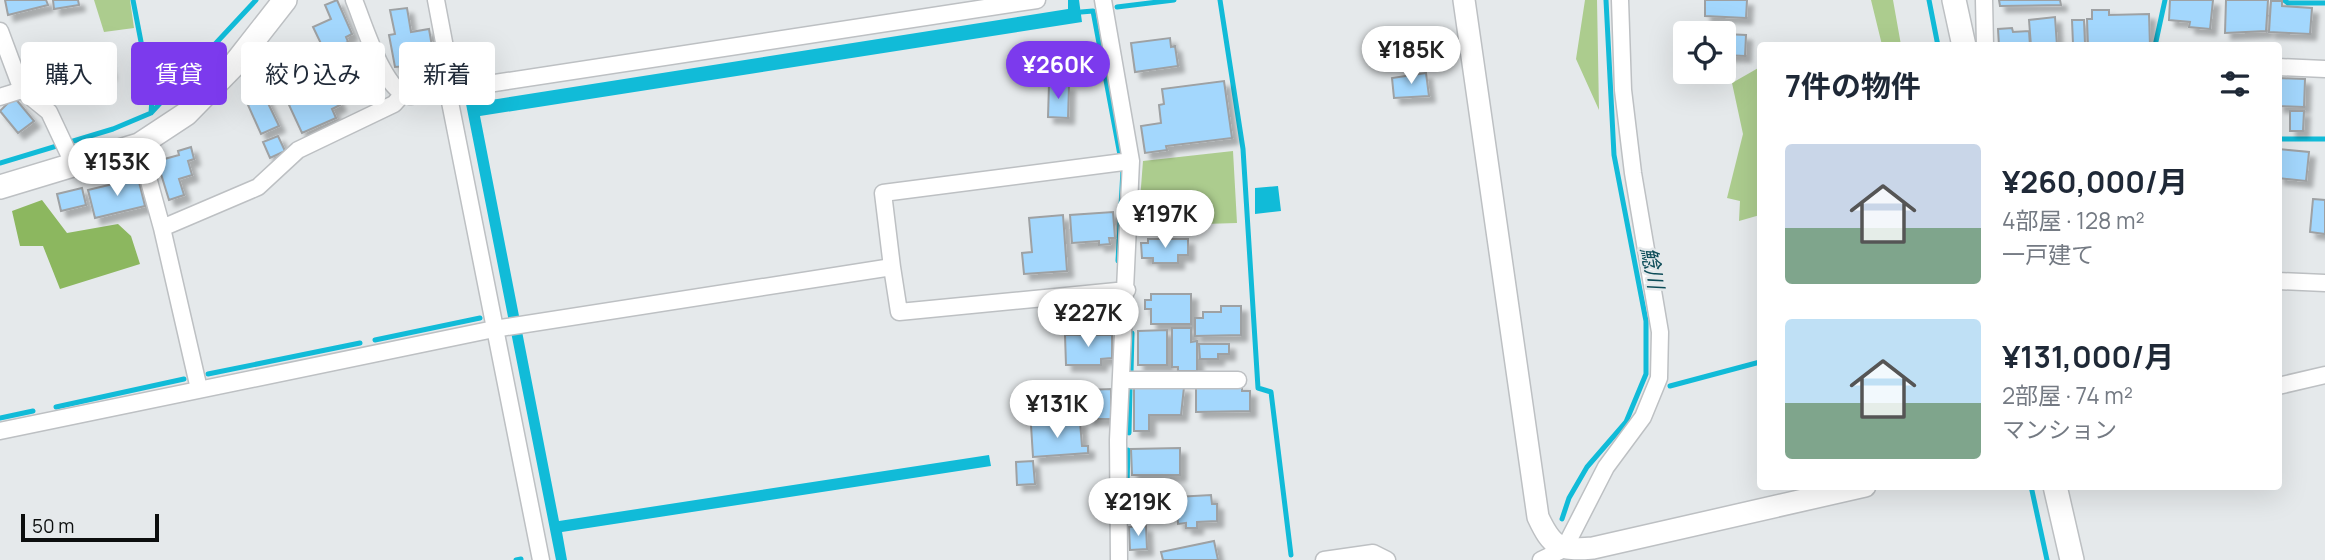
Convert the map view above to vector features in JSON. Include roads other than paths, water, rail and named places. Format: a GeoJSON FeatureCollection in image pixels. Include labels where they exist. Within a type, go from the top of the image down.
{"type":"FeatureCollection","features":[{"type":"Feature","properties":{"kind":"main road"},"geometry":{"type":"LineString","coordinates":[[0,187],[139,145],[186,114],[234,65],[285,0]]}},
{"type":"Feature","properties":{"kind":"main road"},"geometry":{"type":"LineString","coordinates":[[1954,0],[1963,42]]}},
{"type":"Feature","properties":{"kind":"main road"},"geometry":{"type":"LineString","coordinates":[[2055,490],[2072,560]]}},
{"type":"Feature","properties":{"kind":"street"},"geometry":{"type":"LineString","coordinates":[[354,0],[390,84],[399,92]]}},
{"type":"Feature","properties":{"kind":"street"},"geometry":{"type":"LineString","coordinates":[[436,0],[445,42]]}},
{"type":"Feature","properties":{"kind":"street"},"geometry":{"type":"LineString","coordinates":[[495,85],[1037,0]]}},
{"type":"Feature","properties":{"kind":"street"},"geometry":{"type":"LineString","coordinates":[[1103,0],[1130,161],[1127,290],[1121,380],[1119,560]]}},
{"type":"Feature","properties":{"kind":"street"},"geometry":{"type":"LineString","coordinates":[[1464,0],[1538,517],[1549,540],[1563,549]]}},
{"type":"Feature","properties":{"kind":"street"},"geometry":{"type":"LineString","coordinates":[[1563,549],[1606,467],[1643,417],[1659,378],[1660,332],[1633,173],[1623,90],[1620,0]]}},
{"type":"Feature","properties":{"kind":"street"},"geometry":{"type":"LineString","coordinates":[[1984,0],[1985,42]]}},
{"type":"Feature","properties":{"kind":"street"},"geometry":{"type":"LineString","coordinates":[[0,32],[21,87]]}},
{"type":"Feature","properties":{"kind":"street"},"geometry":{"type":"LineString","coordinates":[[2282,67],[2325,69]]}},
{"type":"Feature","properties":{"kind":"street"},"geometry":{"type":"LineString","coordinates":[[0,97],[21,90]]}},
{"type":"Feature","properties":{"kind":"street"},"geometry":{"type":"LineString","coordinates":[[162,228],[258,187],[298,150],[394,104],[399,98]]}},
{"type":"Feature","properties":{"kind":"street"},"geometry":{"type":"LineString","coordinates":[[40,105],[49,112],[61,132],[73,163]]}},
{"type":"Feature","properties":{"kind":"street"},"geometry":{"type":"LineString","coordinates":[[451,105],[498,329],[541,560]]}},
{"type":"Feature","properties":{"kind":"street"},"geometry":{"type":"LineString","coordinates":[[139,145],[162,228],[199,389]]}},
{"type":"Feature","properties":{"kind":"street"},"geometry":{"type":"LineString","coordinates":[[1127,290],[899,312],[883,193],[1130,161]]}},
{"type":"Feature","properties":{"kind":"street"},"geometry":{"type":"LineString","coordinates":[[0,431],[498,329],[892,267]]}},
{"type":"Feature","properties":{"kind":"street"},"geometry":{"type":"LineString","coordinates":[[2282,281],[2325,283]]}},
{"type":"Feature","properties":{"kind":"street"},"geometry":{"type":"LineString","coordinates":[[2282,385],[2325,375]]}},
{"type":"Feature","properties":{"kind":"street"},"geometry":{"type":"LineString","coordinates":[[1121,380],[1238,380]]}},
{"type":"Feature","properties":{"kind":"street"},"geometry":{"type":"LineString","coordinates":[[1541,560],[1563,549],[1593,548],[1847,490]]}},
{"type":"Feature","properties":{"kind":"street"},"geometry":{"type":"LineString","coordinates":[[1324,560],[1373,553],[1387,560]]}},
{"type":"Feature","properties":{"kind":"water"},"geometry":{"type":"Polygon","coordinates":[[[1068,0],[1079,0],[1082,22],[480,116],[559,521],[989,455],[991,466],[562,532],[567,560],[556,560],[466,105],[495,105],[495,99],[1068,9],[1068,0]]]}},
{"type":"Feature","properties":{"kind":"water"},"geometry":{"type":"Polygon","coordinates":[[[1278,186],[1281,211],[1255,214],[1255,188],[1278,186]]]}},
{"type":"Feature","properties":{"kind":"waterway"},"geometry":{"type":"LineString","coordinates":[[133,0],[152,99],[151,113]]}},
{"type":"Feature","properties":{"kind":"waterway"},"geometry":{"type":"LineString","coordinates":[[0,163],[113,129],[151,113],[256,0]]}},
{"type":"Feature","properties":{"kind":"waterway"},"geometry":{"type":"LineString","coordinates":[[1117,7],[1174,0]]}},
{"type":"Feature","properties":{"kind":"waterway"},"geometry":{"type":"LineString","coordinates":[[1220,0],[1243,149],[1258,388],[1271,392],[1291,555]]}},
{"type":"Feature","properties":{"kind":"waterway","name":"鯰川"},"geometry":{"type":"LineString","coordinates":[[1562,519],[1569,498],[1587,467],[1626,422],[1646,374],[1646,321],[1614,155],[1606,0]]}},
{"type":"Feature","properties":{"kind":"waterway"},"geometry":{"type":"LineString","coordinates":[[1929,0],[1937,42]]}},
{"type":"Feature","properties":{"kind":"waterway"},"geometry":{"type":"LineString","coordinates":[[2156,42],[2165,0]]}},
{"type":"Feature","properties":{"kind":"waterway"},"geometry":{"type":"LineString","coordinates":[[2284,0],[2288,3],[2325,3]]}},
{"type":"Feature","properties":{"kind":"waterway"},"geometry":{"type":"LineString","coordinates":[[1081,12],[1093,11],[1120,155]]}},
{"type":"Feature","properties":{"kind":"waterway"},"geometry":{"type":"LineString","coordinates":[[2282,139],[2325,139]]}},
{"type":"Feature","properties":{"kind":"waterway"},"geometry":{"type":"LineString","coordinates":[[1118,261],[1123,170]]}},
{"type":"Feature","properties":{"kind":"waterway"},"geometry":{"type":"LineString","coordinates":[[1115,324],[1116,301]]}},
{"type":"Feature","properties":{"kind":"waterway"},"geometry":{"type":"LineString","coordinates":[[375,340],[480,318]]}},
{"type":"Feature","properties":{"kind":"waterway"},"geometry":{"type":"LineString","coordinates":[[1131,373],[1132,333]]}},
{"type":"Feature","properties":{"kind":"waterway"},"geometry":{"type":"LineString","coordinates":[[208,374],[360,343]]}},
{"type":"Feature","properties":{"kind":"waterway"},"geometry":{"type":"LineString","coordinates":[[1670,386],[1757,363]]}},
{"type":"Feature","properties":{"kind":"waterway"},"geometry":{"type":"LineString","coordinates":[[56,407],[184,379]]}},
{"type":"Feature","properties":{"kind":"waterway"},"geometry":{"type":"LineString","coordinates":[[1129,433],[1130,388]]}},
{"type":"Feature","properties":{"kind":"waterway"},"geometry":{"type":"LineString","coordinates":[[0,418],[33,411]]}},
{"type":"Feature","properties":{"kind":"waterway"},"geometry":{"type":"LineString","coordinates":[[1126,520],[1128,450]]}},
{"type":"Feature","properties":{"kind":"waterway"},"geometry":{"type":"LineString","coordinates":[[2032,490],[2047,560]]}},
{"type":"Feature","properties":{"kind":"waterway"},"geometry":{"type":"LineString","coordinates":[[516,560],[521,559]]}}]}
